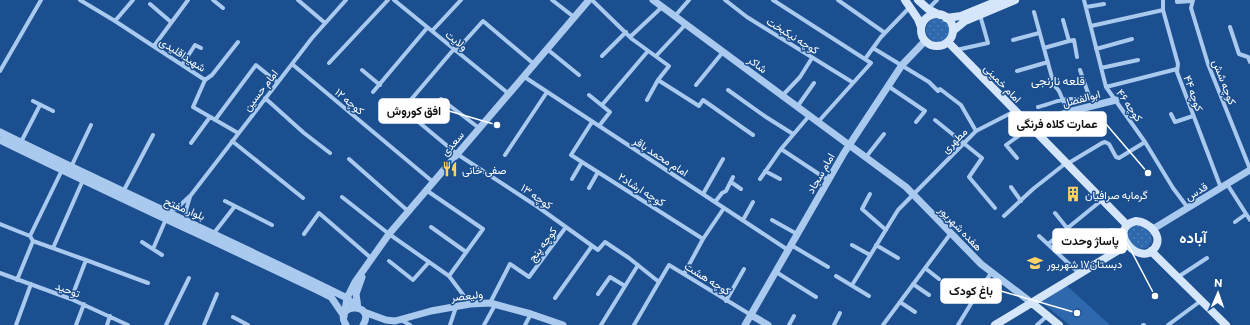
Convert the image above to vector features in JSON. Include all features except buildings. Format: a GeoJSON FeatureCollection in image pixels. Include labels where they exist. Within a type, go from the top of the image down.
{"type":"FeatureCollection","features":[{"type":"Feature","properties":{"kind":"main road"},"geometry":{"type":"LineString","coordinates":[[918,0],[928,9],[944,16],[952,26],[953,31]]}},
{"type":"Feature","properties":{"kind":"main road"},"geometry":{"type":"LineString","coordinates":[[921,27],[927,18],[931,16],[961,16],[987,3],[1000,0]]}},
{"type":"Feature","properties":{"kind":"main road"},"geometry":{"type":"LineString","coordinates":[[908,3],[918,19],[922,37],[925,41],[934,46],[944,45],[948,42],[953,31],[965,21],[1015,0]]}},
{"type":"Feature","properties":{"kind":"main road","name":"امام خمینی"},"geometry":{"type":"LineString","coordinates":[[948,42],[1102,200],[1125,228]]}},
{"type":"Feature","properties":{"kind":"main road"},"geometry":{"type":"LineString","coordinates":[[1142,221],[1148,224],[1153,230],[1157,239],[1156,244],[1151,250],[1144,253],[1138,252],[1127,245],[1124,235],[1125,228],[1131,222],[1142,221]]}},
{"type":"Feature","properties":{"kind":"main road"},"geometry":{"type":"LineString","coordinates":[[995,325],[1127,245]]}},
{"type":"Feature","properties":{"kind":"main road"},"geometry":{"type":"LineString","coordinates":[[1151,250],[1226,325]]}},
{"type":"Feature","properties":{"kind":"main road","name":"هفده شهریور"},"geometry":{"type":"LineString","coordinates":[[1032,303],[1059,325]]}},
{"type":"Feature","properties":{"kind":"street"},"geometry":{"type":"LineString","coordinates":[[0,71],[41,0]]}},
{"type":"Feature","properties":{"kind":"street","name":"شهیداقلیدی"},"geometry":{"type":"LineString","coordinates":[[80,0],[205,80],[192,107],[238,133]]}},
{"type":"Feature","properties":{"kind":"street"},"geometry":{"type":"LineString","coordinates":[[115,21],[133,0]]}},
{"type":"Feature","properties":{"kind":"street"},"geometry":{"type":"LineString","coordinates":[[154,46],[188,0]]}},
{"type":"Feature","properties":{"kind":"street"},"geometry":{"type":"LineString","coordinates":[[213,0],[223,8]]}},
{"type":"Feature","properties":{"kind":"street"},"geometry":{"type":"LineString","coordinates":[[298,0],[326,23]]}},
{"type":"Feature","properties":{"kind":"street","name":"امام حسین"},"geometry":{"type":"LineString","coordinates":[[191,195],[277,82],[346,0]]}},
{"type":"Feature","properties":{"kind":"street"},"geometry":{"type":"LineString","coordinates":[[329,63],[388,0]]}},
{"type":"Feature","properties":{"kind":"street"},"geometry":{"type":"LineString","coordinates":[[432,31],[461,0]]}},
{"type":"Feature","properties":{"kind":"street"},"geometry":{"type":"LineString","coordinates":[[552,0],[574,17]]}},
{"type":"Feature","properties":{"kind":"street"},"geometry":{"type":"LineString","coordinates":[[590,0],[630,37],[669,66],[658,80],[647,100]]}},
{"type":"Feature","properties":{"kind":"street","name":"سعدی"},"geometry":{"type":"LineString","coordinates":[[343,321],[347,298],[355,282],[389,234],[523,76],[590,0]]}},
{"type":"Feature","properties":{"kind":"street","name":"شاکر"},"geometry":{"type":"LineString","coordinates":[[653,0],[849,145]]}},
{"type":"Feature","properties":{"kind":"street"},"geometry":{"type":"LineString","coordinates":[[675,16],[689,0]]}},
{"type":"Feature","properties":{"kind":"street","name":"کوچه نیکبخت"},"geometry":{"type":"LineString","coordinates":[[725,0],[747,17],[852,82]]}},
{"type":"Feature","properties":{"kind":"street"},"geometry":{"type":"LineString","coordinates":[[773,0],[871,63],[852,82],[818,122]]}},
{"type":"Feature","properties":{"kind":"street"},"geometry":{"type":"LineString","coordinates":[[838,0],[885,33]]}},
{"type":"Feature","properties":{"kind":"street"},"geometry":{"type":"LineString","coordinates":[[928,9],[938,0]]}},
{"type":"Feature","properties":{"kind":"street","name":"کوچه ۴۶"},"geometry":{"type":"LineString","coordinates":[[1084,0],[1106,87],[1145,142],[1173,188],[1189,208]]}},
{"type":"Feature","properties":{"kind":"street","name":"کوچه ۴۴"},"geometry":{"type":"LineString","coordinates":[[1163,0],[1164,10],[1178,64],[1177,72],[1193,116],[1224,186],[1250,220]]}},
{"type":"Feature","properties":{"kind":"street"},"geometry":{"type":"LineString","coordinates":[[1177,0],[1177,2],[1193,1]]}},
{"type":"Feature","properties":{"kind":"street","name":"ولایت"},"geometry":{"type":"LineString","coordinates":[[396,1],[508,94]]}},
{"type":"Feature","properties":{"kind":"street","name":"کوچه شش"},"geometry":{"type":"LineString","coordinates":[[1193,1],[1191,8],[1208,64],[1250,170]]}},
{"type":"Feature","properties":{"kind":"street"},"geometry":{"type":"LineString","coordinates":[[865,59],[908,3]]}},
{"type":"Feature","properties":{"kind":"street"},"geometry":{"type":"LineString","coordinates":[[150,4],[171,22]]}},
{"type":"Feature","properties":{"kind":"street"},"geometry":{"type":"LineString","coordinates":[[1086,8],[1104,4]]}},
{"type":"Feature","properties":{"kind":"street"},"geometry":{"type":"LineString","coordinates":[[630,37],[662,7]]}},
{"type":"Feature","properties":{"kind":"street"},"geometry":{"type":"LineString","coordinates":[[1091,26],[1164,10]]}},
{"type":"Feature","properties":{"kind":"street"},"geometry":{"type":"LineString","coordinates":[[1034,12],[1054,85],[1059,91],[1068,112]]}},
{"type":"Feature","properties":{"kind":"street"},"geometry":{"type":"LineString","coordinates":[[956,50],[988,44],[980,14]]}},
{"type":"Feature","properties":{"kind":"street"},"geometry":{"type":"LineString","coordinates":[[1063,20],[1069,41]]}},
{"type":"Feature","properties":{"kind":"street"},"geometry":{"type":"LineString","coordinates":[[455,50],[483,21],[534,64]]}},
{"type":"Feature","properties":{"kind":"street"},"geometry":{"type":"LineString","coordinates":[[656,56],[686,24]]}},
{"type":"Feature","properties":{"kind":"street"},"geometry":{"type":"LineString","coordinates":[[1230,27],[1239,54],[1248,55],[1250,62]]}},
{"type":"Feature","properties":{"kind":"street"},"geometry":{"type":"LineString","coordinates":[[373,92],[427,28]]}},
{"type":"Feature","properties":{"kind":"street"},"geometry":{"type":"LineString","coordinates":[[602,56],[626,32]]}},
{"type":"Feature","properties":{"kind":"street"},"geometry":{"type":"LineString","coordinates":[[1013,40],[1039,33]]}},
{"type":"Feature","properties":{"kind":"street"},"geometry":{"type":"LineString","coordinates":[[1096,49],[1132,39]]}},
{"type":"Feature","properties":{"kind":"street"},"geometry":{"type":"LineString","coordinates":[[1044,48],[1074,40],[1077,56]]}},
{"type":"Feature","properties":{"kind":"street","name":"امام سجاد"},"geometry":{"type":"LineString","coordinates":[[745,325],[849,145],[902,65],[925,41]]}},
{"type":"Feature","properties":{"kind":"street"},"geometry":{"type":"LineString","coordinates":[[205,80],[212,75],[238,42]]}},
{"type":"Feature","properties":{"kind":"street"},"geometry":{"type":"LineString","coordinates":[[182,65],[195,46],[201,48]]}},
{"type":"Feature","properties":{"kind":"street"},"geometry":{"type":"LineString","coordinates":[[873,48],[929,82],[938,91],[940,89],[961,105],[976,131]]}},
{"type":"Feature","properties":{"kind":"street"},"geometry":{"type":"LineString","coordinates":[[547,49],[579,75]]}},
{"type":"Feature","properties":{"kind":"street","name":"کوچه ۱۳"},"geometry":{"type":"LineString","coordinates":[[455,50],[403,109],[457,154],[592,246]]}},
{"type":"Feature","properties":{"kind":"street"},"geometry":{"type":"LineString","coordinates":[[602,106],[648,51]]}},
{"type":"Feature","properties":{"kind":"street"},"geometry":{"type":"LineString","coordinates":[[696,85],[723,52]]}},
{"type":"Feature","properties":{"kind":"street"},"geometry":{"type":"LineString","coordinates":[[782,96],[800,77],[812,58]]}},
{"type":"Feature","properties":{"kind":"street"},"geometry":{"type":"LineString","coordinates":[[1101,68],[1138,60]]}},
{"type":"Feature","properties":{"kind":"street"},"geometry":{"type":"LineString","coordinates":[[1017,71],[1048,62]]}},
{"type":"Feature","properties":{"kind":"street","name":"کوچه ۱۲"},"geometry":{"type":"LineString","coordinates":[[292,64],[433,182]]}},
{"type":"Feature","properties":{"kind":"street"},"geometry":{"type":"LineString","coordinates":[[215,120],[256,65],[277,82]]}},
{"type":"Feature","properties":{"kind":"street"},"geometry":{"type":"LineString","coordinates":[[1106,87],[1177,69]]}},
{"type":"Feature","properties":{"kind":"street"},"geometry":{"type":"LineString","coordinates":[[362,70],[380,85]]}},
{"type":"Feature","properties":{"kind":"street"},"geometry":{"type":"LineString","coordinates":[[1038,107],[1063,100],[1076,98],[1078,100],[1089,96],[1080,70]]}},
{"type":"Feature","properties":{"kind":"street","name":"امام محمد باقر"},"geometry":{"type":"LineString","coordinates":[[523,76],[724,208],[790,247]]}},
{"type":"Feature","properties":{"kind":"street"},"geometry":{"type":"LineString","coordinates":[[658,80],[700,106],[703,100],[753,135]]}},
{"type":"Feature","properties":{"kind":"street"},"geometry":{"type":"LineString","coordinates":[[797,107],[814,83]]}},
{"type":"Feature","properties":{"kind":"street"},"geometry":{"type":"LineString","coordinates":[[888,86],[925,111],[916,122]]}},
{"type":"Feature","properties":{"kind":"street"},"geometry":{"type":"LineString","coordinates":[[728,90],[766,117],[794,134]]}},
{"type":"Feature","properties":{"kind":"street"},"geometry":{"type":"LineString","coordinates":[[505,155],[547,92]]}},
{"type":"Feature","properties":{"kind":"street"},"geometry":{"type":"LineString","coordinates":[[590,96],[610,112],[600,126]]}},
{"type":"Feature","properties":{"kind":"street"},"geometry":{"type":"LineString","coordinates":[[265,98],[304,133],[330,153]]}},
{"type":"Feature","properties":{"kind":"street"},"geometry":{"type":"LineString","coordinates":[[441,99],[479,128]]}},
{"type":"Feature","properties":{"kind":"street","name":"ابوالفضل"},"geometry":{"type":"LineString","coordinates":[[1031,127],[1068,112],[1116,100]]}},
{"type":"Feature","properties":{"kind":"street"},"geometry":{"type":"LineString","coordinates":[[33,101],[53,111]]}},
{"type":"Feature","properties":{"kind":"street"},"geometry":{"type":"LineString","coordinates":[[21,142],[40,104]]}},
{"type":"Feature","properties":{"kind":"street","name":"مطهری"},"geometry":{"type":"LineString","coordinates":[[852,285],[898,210],[976,131],[1015,111]]}},
{"type":"Feature","properties":{"kind":"street"},"geometry":{"type":"LineString","coordinates":[[1171,114],[1175,122],[1193,116]]}},
{"type":"Feature","properties":{"kind":"street"},"geometry":{"type":"LineString","coordinates":[[760,179],[781,149],[809,116]]}},
{"type":"Feature","properties":{"kind":"street"},"geometry":{"type":"LineString","coordinates":[[192,143],[210,117]]}},
{"type":"Feature","properties":{"kind":"street"},"geometry":{"type":"LineString","coordinates":[[935,120],[982,158],[969,177],[995,208]]}},
{"type":"Feature","properties":{"kind":"street","name":"کوچه ارشاد۲"},"geometry":{"type":"LineString","coordinates":[[592,122],[571,156],[703,239]]}},
{"type":"Feature","properties":{"kind":"street"},"geometry":{"type":"LineString","coordinates":[[71,167],[91,125]]}},
{"type":"Feature","properties":{"kind":"street"},"geometry":{"type":"LineString","coordinates":[[1017,158],[1006,145],[1031,127]]}},
{"type":"Feature","properties":{"kind":"street","name":"بلوار مفتح"},"geometry":{"type":"LineString","coordinates":[[0,132],[71,167],[97,184],[166,216],[187,220],[347,298],[361,310]]}},
{"type":"Feature","properties":{"kind":"street"},"geometry":{"type":"LineString","coordinates":[[866,157],[884,134]]}},
{"type":"Feature","properties":{"kind":"street"},"geometry":{"type":"LineString","coordinates":[[124,192],[153,135]]}},
{"type":"Feature","properties":{"kind":"street","name":"بلوار مفتح"},"geometry":{"type":"LineString","coordinates":[[0,140],[83,180],[124,192],[184,226],[331,297],[343,321]]}},
{"type":"Feature","properties":{"kind":"street"},"geometry":{"type":"LineString","coordinates":[[232,141],[303,198]]}},
{"type":"Feature","properties":{"kind":"street"},"geometry":{"type":"LineString","coordinates":[[1004,216],[1066,164],[1102,143],[1105,142],[1109,144],[1116,157],[1119,158],[1145,142]]}},
{"type":"Feature","properties":{"kind":"street","name":"هفده شهریور"},"geometry":{"type":"LineString","coordinates":[[849,145],[906,187],[982,264],[1032,303]]}},
{"type":"Feature","properties":{"kind":"street"},"geometry":{"type":"LineString","coordinates":[[781,149],[828,180]]}},
{"type":"Feature","properties":{"kind":"street"},"geometry":{"type":"LineString","coordinates":[[703,194],[723,159]]}},
{"type":"Feature","properties":{"kind":"street"},"geometry":{"type":"LineString","coordinates":[[349,160],[408,212]]}},
{"type":"Feature","properties":{"kind":"street"},"geometry":{"type":"LineString","coordinates":[[572,179],[582,162]]}},
{"type":"Feature","properties":{"kind":"street"},"geometry":{"type":"LineString","coordinates":[[30,236],[62,170]]}},
{"type":"Feature","properties":{"kind":"street","name":"قدس"},"geometry":{"type":"LineString","coordinates":[[1153,230],[1250,170]]}},
{"type":"Feature","properties":{"kind":"street"},"geometry":{"type":"LineString","coordinates":[[765,171],[780,179]]}},
{"type":"Feature","properties":{"kind":"street"},"geometry":{"type":"LineString","coordinates":[[589,188],[598,172]]}},
{"type":"Feature","properties":{"kind":"street"},"geometry":{"type":"LineString","coordinates":[[715,202],[722,193],[726,191],[734,177]]}},
{"type":"Feature","properties":{"kind":"street"},"geometry":{"type":"LineString","coordinates":[[52,248],[83,180]]}},
{"type":"Feature","properties":{"kind":"street"},"geometry":{"type":"LineString","coordinates":[[731,182],[741,189]]}},
{"type":"Feature","properties":{"kind":"street"},"geometry":{"type":"LineString","coordinates":[[1011,187],[1021,201]]}},
{"type":"Feature","properties":{"kind":"street"},"geometry":{"type":"LineString","coordinates":[[426,190],[483,229],[449,276]]}},
{"type":"Feature","properties":{"kind":"street"},"geometry":{"type":"LineString","coordinates":[[870,194],[862,209],[886,230]]}},
{"type":"Feature","properties":{"kind":"street"},"geometry":{"type":"LineString","coordinates":[[153,249],[166,216],[191,195]]}},
{"type":"Feature","properties":{"kind":"street"},"geometry":{"type":"LineString","coordinates":[[187,220],[186,210],[191,195]]}},
{"type":"Feature","properties":{"kind":"street"},"geometry":{"type":"LineString","coordinates":[[342,197],[389,234],[449,276],[470,304]]}},
{"type":"Feature","properties":{"kind":"street"},"geometry":{"type":"LineString","coordinates":[[1048,244],[1102,200]]}},
{"type":"Feature","properties":{"kind":"street"},"geometry":{"type":"LineString","coordinates":[[225,201],[272,225]]}},
{"type":"Feature","properties":{"kind":"street"},"geometry":{"type":"LineString","coordinates":[[743,220],[753,202]]}},
{"type":"Feature","properties":{"kind":"street"},"geometry":{"type":"LineString","coordinates":[[214,233],[235,206]]}},
{"type":"Feature","properties":{"kind":"street"},"geometry":{"type":"LineString","coordinates":[[684,274],[703,239],[724,208]]}},
{"type":"Feature","properties":{"kind":"street"},"geometry":{"type":"LineString","coordinates":[[304,234],[319,213],[371,258]]}},
{"type":"Feature","properties":{"kind":"street"},"geometry":{"type":"LineString","coordinates":[[1054,213],[1067,228]]}},
{"type":"Feature","properties":{"kind":"street"},"geometry":{"type":"LineString","coordinates":[[1235,222],[1246,214]]}},
{"type":"Feature","properties":{"kind":"street"},"geometry":{"type":"LineString","coordinates":[[772,220],[797,234]]}},
{"type":"Feature","properties":{"kind":"street"},"geometry":{"type":"LineString","coordinates":[[0,224],[30,236],[33,241],[148,283]]}},
{"type":"Feature","properties":{"kind":"street"},"geometry":{"type":"LineString","coordinates":[[431,227],[466,252]]}},
{"type":"Feature","properties":{"kind":"street","name":"کوچه پنج"},"geometry":{"type":"LineString","coordinates":[[492,304],[510,264],[529,277],[566,227]]}},
{"type":"Feature","properties":{"kind":"street"},"geometry":{"type":"LineString","coordinates":[[1089,246],[1111,230],[1125,228]]}},
{"type":"Feature","properties":{"kind":"street"},"geometry":{"type":"LineString","coordinates":[[883,325],[951,233]]}},
{"type":"Feature","properties":{"kind":"street"},"geometry":{"type":"LineString","coordinates":[[1039,236],[1080,274]]}},
{"type":"Feature","properties":{"kind":"street"},"geometry":{"type":"LineString","coordinates":[[17,280],[33,241]]}},
{"type":"Feature","properties":{"kind":"street"},"geometry":{"type":"LineString","coordinates":[[142,242],[162,254]]}},
{"type":"Feature","properties":{"kind":"street"},"geometry":{"type":"LineString","coordinates":[[555,298],[592,246],[598,250],[605,242],[659,282],[634,325]]}},
{"type":"Feature","properties":{"kind":"street"},"geometry":{"type":"LineString","coordinates":[[852,245],[870,255]]}},
{"type":"Feature","properties":{"kind":"street"},"geometry":{"type":"LineString","coordinates":[[876,245],[898,258]]}},
{"type":"Feature","properties":{"kind":"street"},"geometry":{"type":"LineString","coordinates":[[790,247],[828,267]]}},
{"type":"Feature","properties":{"kind":"street"},"geometry":{"type":"LineString","coordinates":[[1178,277],[1207,258]]}},
{"type":"Feature","properties":{"kind":"street"},"geometry":{"type":"LineString","coordinates":[[71,299],[86,260]]}},
{"type":"Feature","properties":{"kind":"street"},"geometry":{"type":"LineString","coordinates":[[389,261],[413,280],[429,262]]}},
{"type":"Feature","properties":{"kind":"street"},"geometry":{"type":"LineString","coordinates":[[601,325],[638,265]]}},
{"type":"Feature","properties":{"kind":"street","name":"کوچه هشت"},"geometry":{"type":"LineString","coordinates":[[659,282],[669,265],[750,315]]}},
{"type":"Feature","properties":{"kind":"street","name":"سعدی"},"geometry":{"type":"LineString","coordinates":[[363,325],[365,319],[361,310],[357,289],[366,266]]}},
{"type":"Feature","properties":{"kind":"street"},"geometry":{"type":"LineString","coordinates":[[925,268],[939,279]]}},
{"type":"Feature","properties":{"kind":"street"},"geometry":{"type":"LineString","coordinates":[[726,300],[744,269]]}},
{"type":"Feature","properties":{"kind":"street"},"geometry":{"type":"LineString","coordinates":[[776,272],[816,297]]}},
{"type":"Feature","properties":{"kind":"street"},"geometry":{"type":"LineString","coordinates":[[958,325],[992,272]]}},
{"type":"Feature","properties":{"kind":"street","name":"توحید"},"geometry":{"type":"LineString","coordinates":[[0,273],[84,304],[128,325]]}},
{"type":"Feature","properties":{"kind":"street"},"geometry":{"type":"LineString","coordinates":[[836,276],[869,296]]}},
{"type":"Feature","properties":{"kind":"street"},"geometry":{"type":"LineString","coordinates":[[166,325],[189,278]]}},
{"type":"Feature","properties":{"kind":"street"},"geometry":{"type":"LineString","coordinates":[[598,294],[610,278],[625,286]]}},
{"type":"Feature","properties":{"kind":"street"},"geometry":{"type":"LineString","coordinates":[[16,325],[31,284]]}},
{"type":"Feature","properties":{"kind":"street"},"geometry":{"type":"LineString","coordinates":[[913,284],[929,295]]}},
{"type":"Feature","properties":{"kind":"street"},"geometry":{"type":"LineString","coordinates":[[204,325],[217,294]]}},
{"type":"Feature","properties":{"kind":"street"},"geometry":{"type":"LineString","coordinates":[[1168,325],[1202,300]]}},
{"type":"Feature","properties":{"kind":"street"},"geometry":{"type":"LineString","coordinates":[[900,302],[915,312]]}},
{"type":"Feature","properties":{"kind":"street"},"geometry":{"type":"LineString","coordinates":[[76,325],[84,304]]}},
{"type":"Feature","properties":{"kind":"street","name":"ولیعصر"},"geometry":{"type":"LineString","coordinates":[[383,325],[431,310],[470,304],[492,304],[531,314],[563,325]]}},
{"type":"Feature","properties":{"kind":"street"},"geometry":{"type":"LineString","coordinates":[[484,325],[492,304]]}},
{"type":"Feature","properties":{"kind":"street"},"geometry":{"type":"LineString","coordinates":[[450,325],[456,306]]}},
{"type":"Feature","properties":{"kind":"street"},"geometry":{"type":"LineString","coordinates":[[343,321],[348,310],[354,307],[361,310]]}},
{"type":"Feature","properties":{"kind":"street","name":"ولیعصر"},"geometry":{"type":"LineString","coordinates":[[361,310],[386,320],[397,320]]}},
{"type":"Feature","properties":{"kind":"street"},"geometry":{"type":"LineString","coordinates":[[834,325],[840,313]]}},
{"type":"Feature","properties":{"kind":"street"},"geometry":{"type":"LineString","coordinates":[[525,325],[531,314]]}},
{"type":"Feature","properties":{"kind":"street"},"geometry":{"type":"LineString","coordinates":[[750,315],[768,325]]}},
{"type":"Feature","properties":{"kind":"street"},"geometry":{"type":"LineString","coordinates":[[107,325],[110,316]]}},
{"type":"Feature","properties":{"kind":"street"},"geometry":{"type":"LineString","coordinates":[[789,325],[794,316]]}},
{"type":"Feature","properties":{"kind":"street"},"geometry":{"type":"LineString","coordinates":[[1037,325],[1048,316]]}},
{"type":"Feature","properties":{"kind":"street"},"geometry":{"type":"LineString","coordinates":[[233,317],[248,325]]}},
{"type":"Feature","properties":{"kind":"street"},"geometry":{"type":"LineString","coordinates":[[397,320],[410,325]]}},
{"type":"Feature","properties":{"kind":"shaded area"},"geometry":{"type":"Polygon","coordinates":[[[938,18],[947,21],[950,30],[947,39],[938,42],[929,39],[926,30],[929,21],[938,18]]]}},
{"type":"Feature","properties":{"kind":"shaded area"},"geometry":{"type":"Polygon","coordinates":[[[1141,225],[1151,234],[1152,242],[1147,248],[1138,248],[1132,243],[1128,236],[1130,228],[1141,225]]]}},
{"type":"Feature","properties":{"kind":"shaded area"},"geometry":{"type":"Polygon","coordinates":[[[1066,285],[1110,325],[1070,325],[1041,302],[1066,285]]]}},
{"type":"Feature","properties":{"kind":"place","name":"افق کوروش"},"geometry":{"type":"Point","coordinates":[497,125]}},
{"type":"Feature","properties":{"kind":"place","name":"صفی خانی"},"geometry":{"type":"Point","coordinates":[450,169]}},
{"type":"Feature","properties":{"kind":"place","name":"عمارت کلاه فرنگی"},"geometry":{"type":"Point","coordinates":[1148,173]}},
{"type":"Feature","properties":{"kind":"place","name":"گرمابه صرافیان"},"geometry":{"type":"Point","coordinates":[1073,194]}},
{"type":"Feature","properties":{"kind":"place","name":"دبستان۱۷ شهریور"},"geometry":{"type":"Point","coordinates":[1035,263]}},
{"type":"Feature","properties":{"kind":"place","name":"پاساژ وحدت"},"geometry":{"type":"Point","coordinates":[1155,296]}},
{"type":"Feature","properties":{"kind":"place","name":"باغ کودک"},"geometry":{"type":"Point","coordinates":[1077,313]}},
{"type":"Feature","properties":{"kind":"district","name":"قلعه نارنجی"},"geometry":{"type":"Point","coordinates":[1058,80]}},
{"type":"Feature","properties":{"kind":"district","name":"آباده"},"geometry":{"type":"Point","coordinates":[1193,237]}}]}
